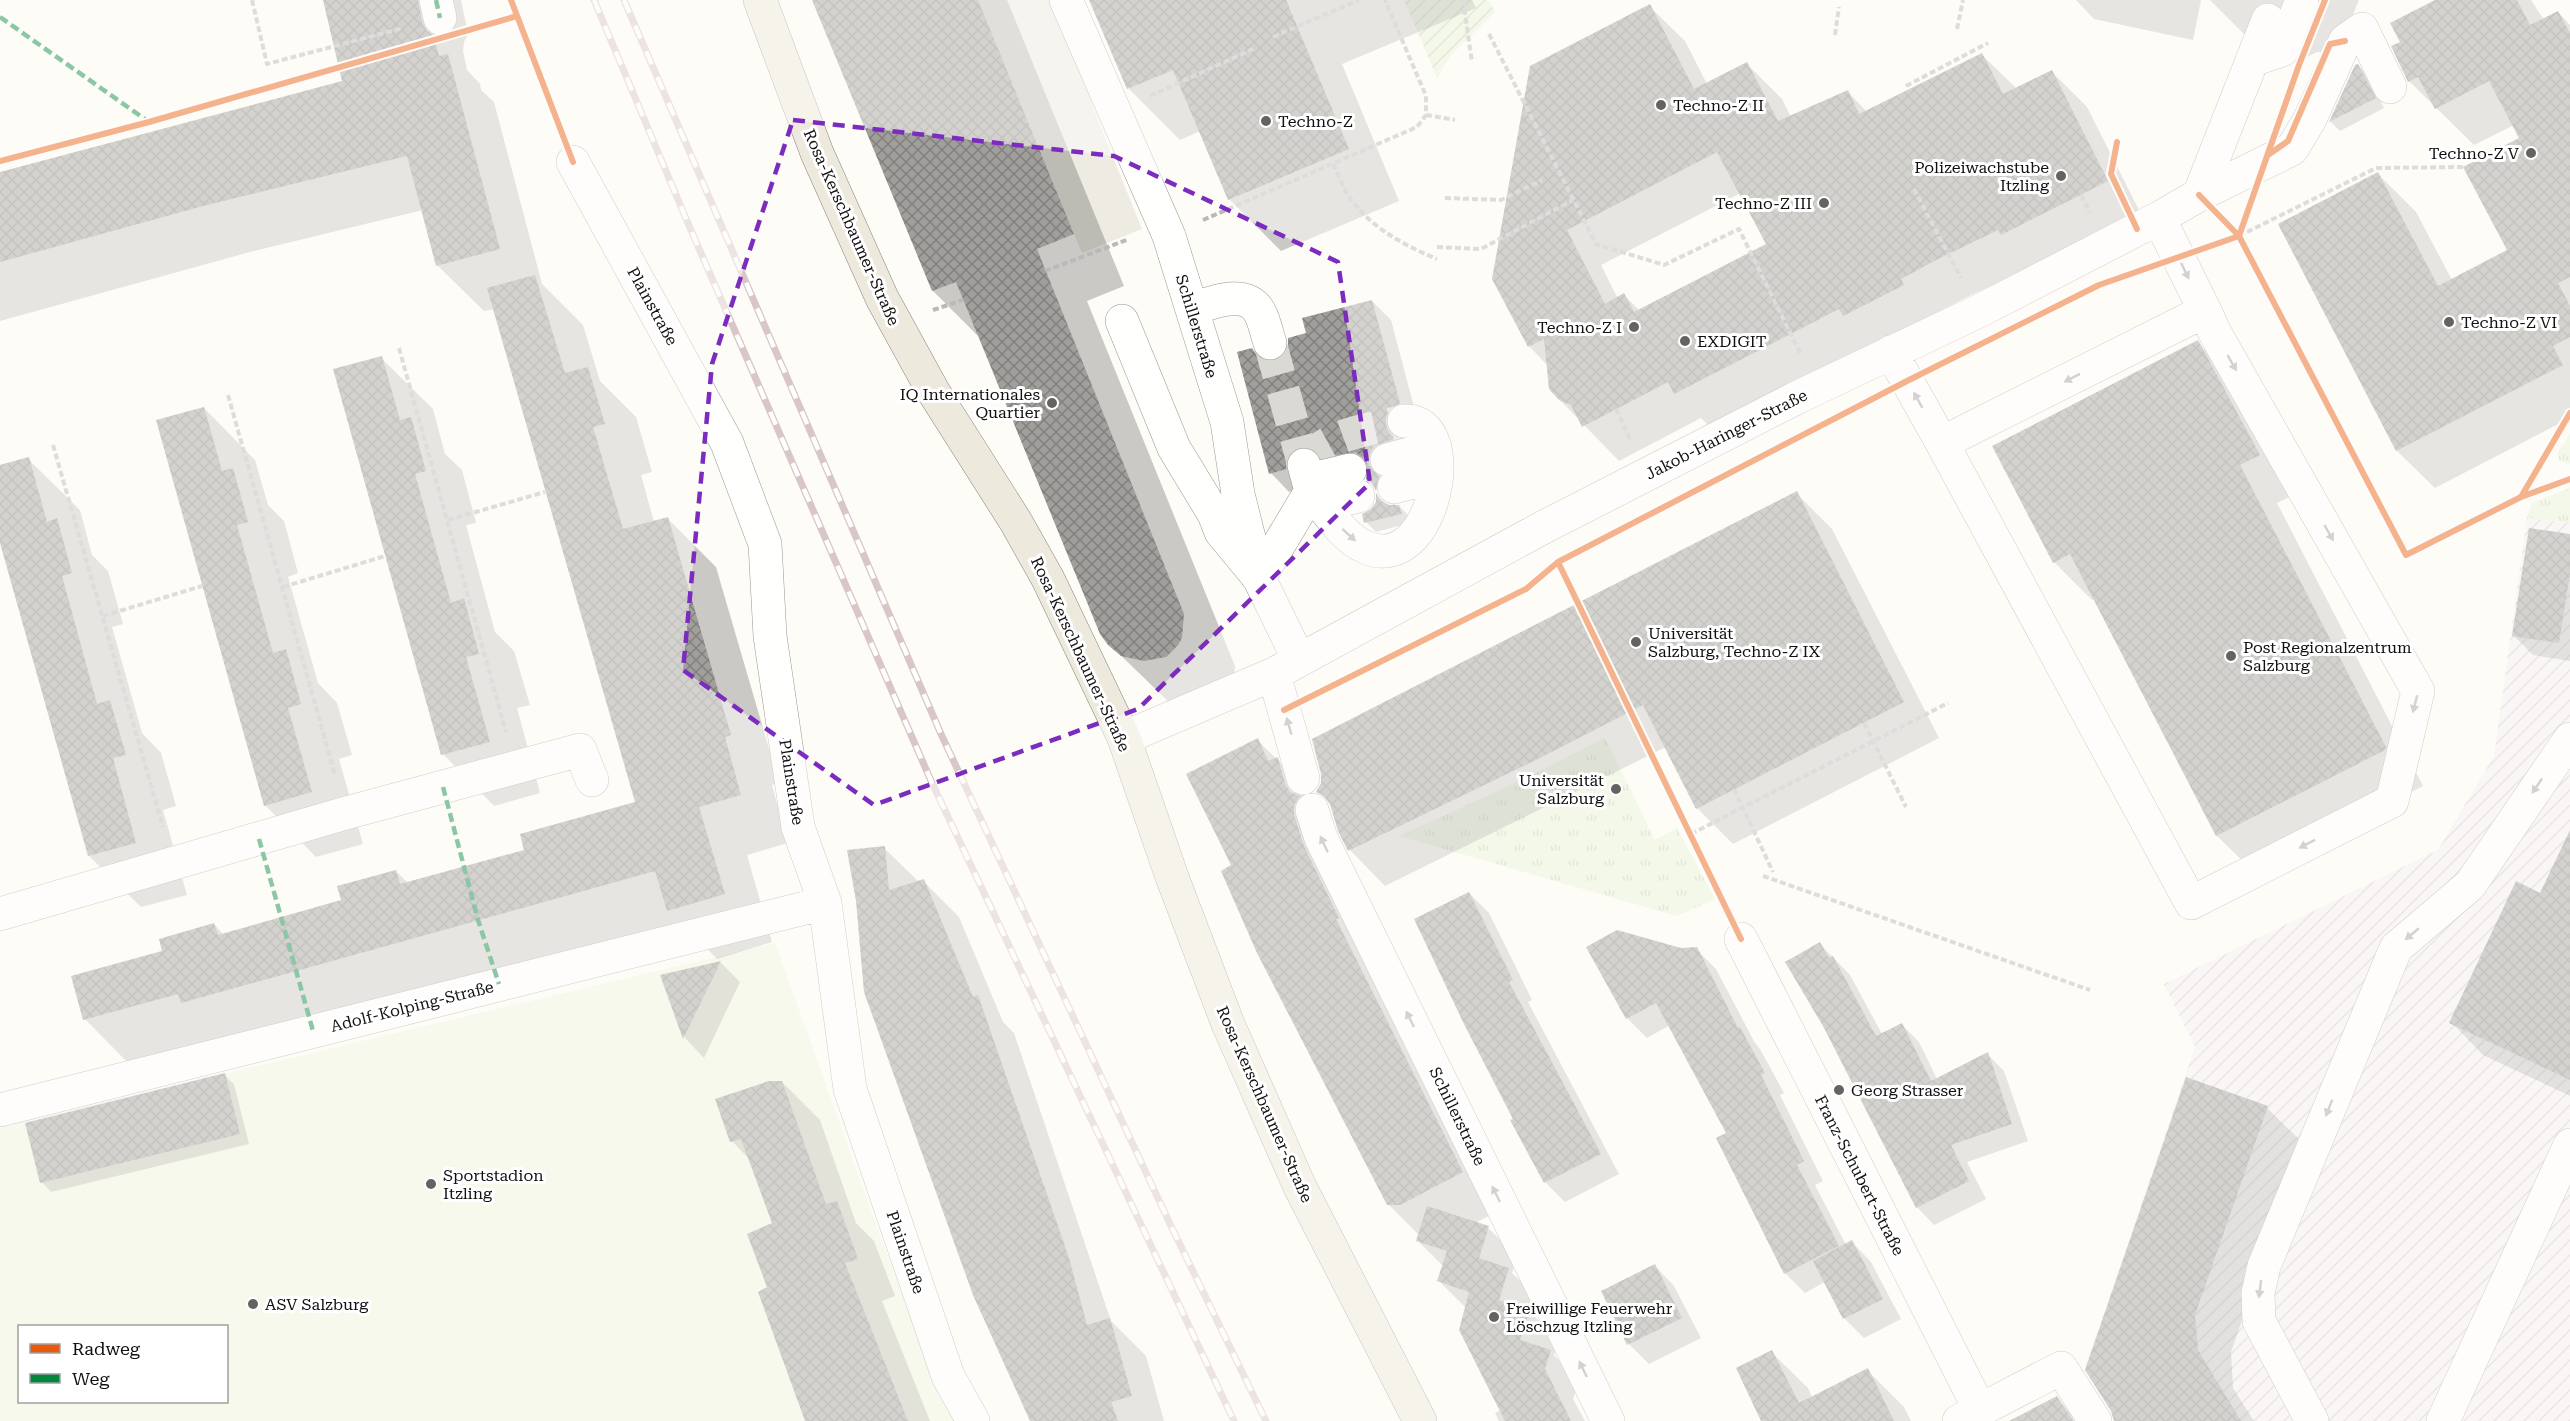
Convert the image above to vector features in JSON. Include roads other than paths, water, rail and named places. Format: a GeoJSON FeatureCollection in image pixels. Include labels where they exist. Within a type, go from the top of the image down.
{"type":"FeatureCollection","features":[{"type":"Feature","properties":{"kind":"main road","name":"Rosa-Kerschbaumer-Straße"},"geometry":{"type":"LineString","coordinates":[[760,0],[817,153],[882,298],[933,392],[1016,522],[1048,579],[1124,738],[1172,877],[1228,1024],[1300,1187],[1420,1421]]}},
{"type":"Feature","properties":{"kind":"street","name":"Schillerstraße"},"geometry":{"type":"LineString","coordinates":[[1066,0],[1169,236],[1227,423],[1238,494],[1258,578],[1286,667],[1303,778]]}},
{"type":"Feature","properties":{"kind":"street"},"geometry":{"type":"LineString","coordinates":[[2252,60],[2282,50],[2302,0]]}},
{"type":"Feature","properties":{"kind":"street"},"geometry":{"type":"LineString","coordinates":[[2199,195],[2268,20]]}},
{"type":"Feature","properties":{"kind":"street","name":"Jakob-Haringer-Straße"},"geometry":{"type":"LineString","coordinates":[[1124,738],[1286,667],[1542,528],[1818,388],[1979,311],[2199,195],[2292,149],[2310,119],[2345,41],[2362,29],[2390,87]]}},
{"type":"Feature","properties":{"kind":"street","name":"Plainstraße"},"geometry":{"type":"LineString","coordinates":[[573,162],[727,443],[765,544],[770,636],[798,827],[825,903],[850,1089],[948,1376],[973,1421]]}},
{"type":"Feature","properties":{"kind":"street"},"geometry":{"type":"LineString","coordinates":[[1891,352],[2191,903],[2392,801],[2418,691],[2215,333],[2159,218]]}},
{"type":"Feature","properties":{"kind":"street"},"geometry":{"type":"LineString","coordinates":[[1192,309],[1235,298],[1250,303],[1260,313],[1270,343]]}},
{"type":"Feature","properties":{"kind":"street"},"geometry":{"type":"LineString","coordinates":[[1942,443],[2205,311]]}},
{"type":"Feature","properties":{"kind":"street"},"geometry":{"type":"LineString","coordinates":[[1122,321],[1174,448],[1214,514],[1221,531],[1258,578],[1311,485]]}},
{"type":"Feature","properties":{"kind":"street"},"geometry":{"type":"LineString","coordinates":[[1311,485],[1344,531],[1362,546],[1377,552],[1402,546],[1413,538],[1432,500],[1435,461],[1427,428],[1413,420],[1404,421]]}},
{"type":"Feature","properties":{"kind":"street"},"geometry":{"type":"LineString","coordinates":[[1391,473],[1435,461]]}},
{"type":"Feature","properties":{"kind":"street"},"geometry":{"type":"LineString","coordinates":[[1311,485],[1354,483]]}},
{"type":"Feature","properties":{"kind":"street"},"geometry":{"type":"LineString","coordinates":[[2312,1421],[2259,1322],[2258,1293],[2264,1266],[2396,948],[2470,885],[2570,739]]}},
{"type":"Feature","properties":{"kind":"street"},"geometry":{"type":"LineString","coordinates":[[0,914],[346,813],[580,750],[592,780]]}},
{"type":"Feature","properties":{"kind":"street","name":"Schillerstraße"},"geometry":{"type":"LineString","coordinates":[[1312,810],[1321,838],[1608,1421]]}},
{"type":"Feature","properties":{"kind":"street","name":"Adolf-Kolping-Straße"},"geometry":{"type":"LineString","coordinates":[[0,1110],[825,903]]}},
{"type":"Feature","properties":{"kind":"street","name":"Franz-Schubert-Straße"},"geometry":{"type":"LineString","coordinates":[[1741,939],[1970,1416],[2061,1368],[2095,1421]]}},
{"type":"Feature","properties":{"kind":"street"},"geometry":{"type":"LineString","coordinates":[[2443,1421],[2570,1145]]}},
{"type":"Feature","properties":{"kind":"tunnel"},"geometry":{"type":"LineString","coordinates":[[1270,343],[1304,465]]}},
{"type":"Feature","properties":{"kind":"tunnel"},"geometry":{"type":"LineString","coordinates":[[1304,465],[1313,454],[1336,439],[1404,421]]}},
{"type":"Feature","properties":{"kind":"railway"},"geometry":{"type":"LineString","coordinates":[[594,0],[687,221],[932,783],[1234,1421]]}},
{"type":"Feature","properties":{"kind":"railway"},"geometry":{"type":"LineString","coordinates":[[624,0],[941,734],[1171,1226],[1266,1421]]}},
{"type":"Feature","properties":{"kind":"place","name":"Techno-Z II"},"geometry":{"type":"Point","coordinates":[1661,105]}},
{"type":"Feature","properties":{"kind":"place","name":"Techno-Z"},"geometry":{"type":"Point","coordinates":[1266,121]}},
{"type":"Feature","properties":{"kind":"place","name":"Techno-Z V"},"geometry":{"type":"Point","coordinates":[2531,153]}},
{"type":"Feature","properties":{"kind":"place","name":"Polizeiwachstube Itzling"},"geometry":{"type":"Point","coordinates":[2061,176]}},
{"type":"Feature","properties":{"kind":"place","name":"Techno-Z III"},"geometry":{"type":"Point","coordinates":[1824,203]}},
{"type":"Feature","properties":{"kind":"place","name":"Techno-Z VI"},"geometry":{"type":"Point","coordinates":[2449,322]}},
{"type":"Feature","properties":{"kind":"place","name":"Techno-Z I"},"geometry":{"type":"Point","coordinates":[1634,327]}},
{"type":"Feature","properties":{"kind":"place","name":"EXDIGIT"},"geometry":{"type":"Point","coordinates":[1685,341]}},
{"type":"Feature","properties":{"kind":"place","name":"IQ Internationales Quartier"},"geometry":{"type":"Point","coordinates":[1052,403]}},
{"type":"Feature","properties":{"kind":"place","name":"Universität Salzburg, Techno-Z IX"},"geometry":{"type":"Point","coordinates":[1636,642]}},
{"type":"Feature","properties":{"kind":"place","name":"Post Regionalzentrum Salzburg"},"geometry":{"type":"Point","coordinates":[2231,656]}},
{"type":"Feature","properties":{"kind":"place","name":"Universität Salzburg"},"geometry":{"type":"Point","coordinates":[1616,789]}},
{"type":"Feature","properties":{"kind":"place","name":"Georg Strasser"},"geometry":{"type":"Point","coordinates":[1839,1090]}},
{"type":"Feature","properties":{"kind":"place","name":"Sportstadion Itzling"},"geometry":{"type":"Point","coordinates":[431,1184]}},
{"type":"Feature","properties":{"kind":"place","name":"ASV Salzburg"},"geometry":{"type":"Point","coordinates":[253,1304]}},
{"type":"Feature","properties":{"kind":"place","name":"Freiwillige Feuerwehr Löschzug Itzling"},"geometry":{"type":"Point","coordinates":[1494,1317]}}]}
